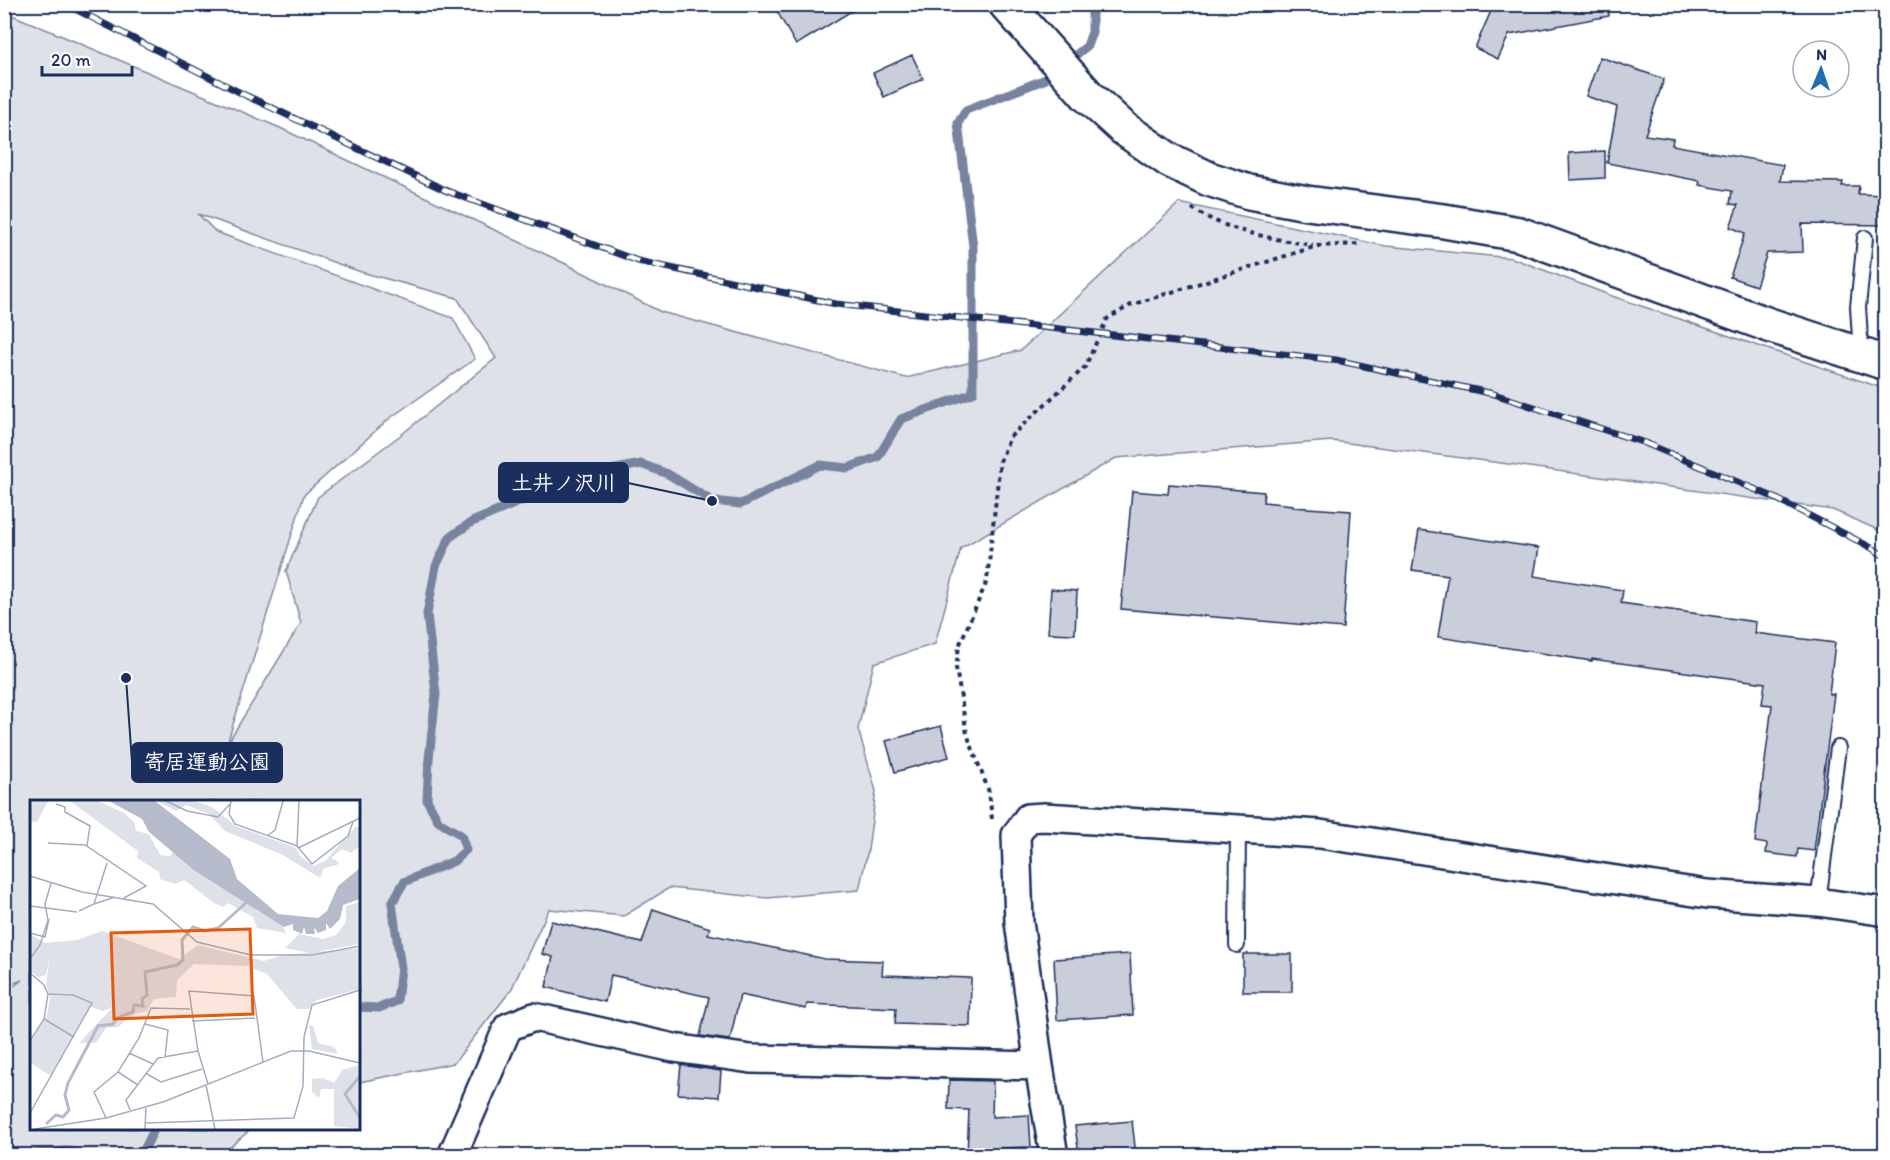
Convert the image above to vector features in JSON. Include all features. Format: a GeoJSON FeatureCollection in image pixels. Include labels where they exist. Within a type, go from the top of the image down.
{"type":"FeatureCollection","features":[{"type":"Feature","properties":{"kind":"street"},"geometry":{"type":"LineString","coordinates":[[1006,4],[1088,96],[1123,128],[1169,160],[1209,179],[1250,192],[1307,203],[1444,221],[1519,234],[1769,325],[1873,359]]}},
{"type":"Feature","properties":{"kind":"street"},"geometry":{"type":"LineString","coordinates":[[1054,1155],[1019,922],[1016,835],[1028,819],[1044,817],[1320,834],[1707,894],[1818,902],[1886,912]]}},
{"type":"Feature","properties":{"kind":"street"},"geometry":{"type":"LineString","coordinates":[[452,1155],[508,1027],[534,1017],[674,1048],[751,1059],[1039,1066]]}},
{"type":"Feature","properties":{"kind":"lane"},"geometry":{"type":"LineString","coordinates":[[1865,238],[1858,307],[1873,359]]}},
{"type":"Feature","properties":{"kind":"lane"},"geometry":{"type":"LineString","coordinates":[[1818,902],[1838,748]]}},
{"type":"Feature","properties":{"kind":"lane"},"geometry":{"type":"LineString","coordinates":[[1237,945],[1238,829]]}},
{"type":"Feature","properties":{"kind":"path"},"geometry":{"type":"LineString","coordinates":[[993,828],[989,792],[967,734],[956,668],[958,646],[987,581],[1000,461],[1010,437],[1085,367],[1107,319],[1131,304],[1317,246],[1371,243]]}},
{"type":"Feature","properties":{"kind":"shaded area"},"geometry":{"type":"Polygon","coordinates":[[[5,12],[278,127],[566,264],[661,312],[906,378],[1021,350],[1179,203],[1386,246],[1512,258],[1612,296],[1885,389],[1885,533],[1833,510],[1332,441],[1116,458],[961,548],[935,644],[874,663],[858,729],[876,791],[868,850],[859,890],[767,898],[669,888],[624,916],[549,909],[511,990],[454,1063],[360,1082],[360,800],[30,800],[30,1130],[250,1130],[221,1155],[5,1155],[5,993],[22,980],[5,987],[5,12]],[[198,214],[216,232],[453,318],[475,359],[390,418],[304,495],[227,744],[301,623],[286,571],[318,497],[402,434],[496,358],[457,298],[361,272],[198,214]]]}},
{"type":"Feature","properties":{"kind":"building"},"geometry":{"type":"Polygon","coordinates":[[[773,4],[863,4],[796,45],[773,4]]]}},
{"type":"Feature","properties":{"kind":"building"},"geometry":{"type":"Polygon","coordinates":[[[1494,4],[1608,4],[1609,16],[1509,35],[1498,59],[1475,48],[1494,4]]]}},
{"type":"Feature","properties":{"kind":"building"},"geometry":{"type":"Polygon","coordinates":[[[912,55],[923,79],[884,97],[873,73],[912,55]]]}},
{"type":"Feature","properties":{"kind":"building"},"geometry":{"type":"Polygon","coordinates":[[[1600,57],[1664,79],[1645,135],[1673,139],[1672,145],[1783,165],[1780,181],[1843,182],[1842,186],[1859,186],[1858,194],[1886,195],[1886,225],[1802,224],[1803,252],[1767,253],[1756,286],[1730,277],[1745,233],[1730,227],[1738,205],[1730,204],[1732,191],[1699,185],[1700,181],[1607,163],[1617,107],[1586,96],[1600,57]]]}},
{"type":"Feature","properties":{"kind":"building"},"geometry":{"type":"Polygon","coordinates":[[[1605,151],[1605,178],[1570,180],[1569,153],[1605,151]]]}},
{"type":"Feature","properties":{"kind":"building"},"geometry":{"type":"Polygon","coordinates":[[[1169,484],[1264,492],[1263,502],[1293,505],[1293,507],[1351,511],[1343,628],[1121,609],[1132,491],[1168,494],[1169,484]]]}},
{"type":"Feature","properties":{"kind":"building"},"geometry":{"type":"Polygon","coordinates":[[[1419,530],[1539,548],[1534,576],[1623,590],[1621,603],[1756,622],[1755,633],[1835,643],[1829,694],[1834,694],[1814,851],[1798,849],[1797,857],[1766,853],[1767,844],[1755,842],[1772,705],[1762,704],[1765,683],[1592,659],[1592,661],[1438,637],[1448,575],[1412,570],[1419,530]]]}},
{"type":"Feature","properties":{"kind":"building"},"geometry":{"type":"Polygon","coordinates":[[[1051,589],[1077,591],[1075,634],[1048,633],[1051,589]]]}},
{"type":"Feature","properties":{"kind":"building"},"geometry":{"type":"Polygon","coordinates":[[[941,726],[949,757],[895,772],[886,741],[941,726]]]}},
{"type":"Feature","properties":{"kind":"building"},"geometry":{"type":"Polygon","coordinates":[[[653,909],[710,928],[708,934],[825,959],[883,961],[882,975],[971,978],[970,1026],[895,1024],[896,1008],[807,1004],[806,1009],[740,995],[730,1040],[700,1036],[709,997],[611,975],[605,1002],[546,987],[553,957],[542,954],[551,921],[642,943],[653,909]]]}},
{"type":"Feature","properties":{"kind":"building"},"geometry":{"type":"Polygon","coordinates":[[[1130,954],[1133,1015],[1057,1020],[1054,959],[1130,954]]]}},
{"type":"Feature","properties":{"kind":"building"},"geometry":{"type":"Polygon","coordinates":[[[1243,954],[1292,954],[1292,992],[1243,992],[1243,954]]]}},
{"type":"Feature","properties":{"kind":"building"},"geometry":{"type":"Polygon","coordinates":[[[681,1065],[721,1071],[719,1097],[678,1094],[681,1065]]]}},
{"type":"Feature","properties":{"kind":"building"},"geometry":{"type":"Polygon","coordinates":[[[949,1080],[993,1081],[992,1117],[1029,1115],[1031,1147],[1001,1148],[1001,1155],[967,1155],[969,1110],[948,1109],[949,1080]]]}},
{"type":"Feature","properties":{"kind":"building"},"geometry":{"type":"Polygon","coordinates":[[[1132,1121],[1136,1155],[1079,1155],[1075,1126],[1132,1121]]]}},
{"type":"Feature","properties":{"kind":"waterway"},"geometry":{"type":"LineString","coordinates":[[360,1007],[379,1008],[397,1001],[401,968],[392,903],[404,882],[454,861],[466,850],[461,835],[439,822],[427,800],[436,694],[427,614],[436,566],[450,537],[472,522],[580,476],[641,464],[668,474],[712,501],[741,504],[820,465],[848,468],[878,457],[901,419],[973,393],[973,247],[958,123],[966,110],[1046,79],[1087,46],[1092,32],[1092,4]]}},
{"type":"Feature","properties":{"kind":"waterway"},"geometry":{"type":"LineString","coordinates":[[1277,4],[1284,7],[1312,4]]}},
{"type":"Feature","properties":{"kind":"waterway"},"geometry":{"type":"LineString","coordinates":[[141,1156],[154,1130]]}},
{"type":"Feature","properties":{"kind":"waterway"},"geometry":{"type":"LineString","coordinates":[[33,1156],[36,1153],[68,1151],[90,1156]]}},
{"type":"Feature","properties":{"kind":"railway"},"geometry":{"type":"LineString","coordinates":[[65,4],[247,96],[447,191],[638,261],[836,304],[1336,360],[1494,394],[1645,443],[1773,497],[1886,557]]}},
{"type":"Feature","properties":{"kind":"place","name":"土井ノ沢川"},"geometry":{"type":"Point","coordinates":[712,501]}},
{"type":"Feature","properties":{"kind":"place","name":"寄居運動公園"},"geometry":{"type":"Point","coordinates":[126,678]}}]}
